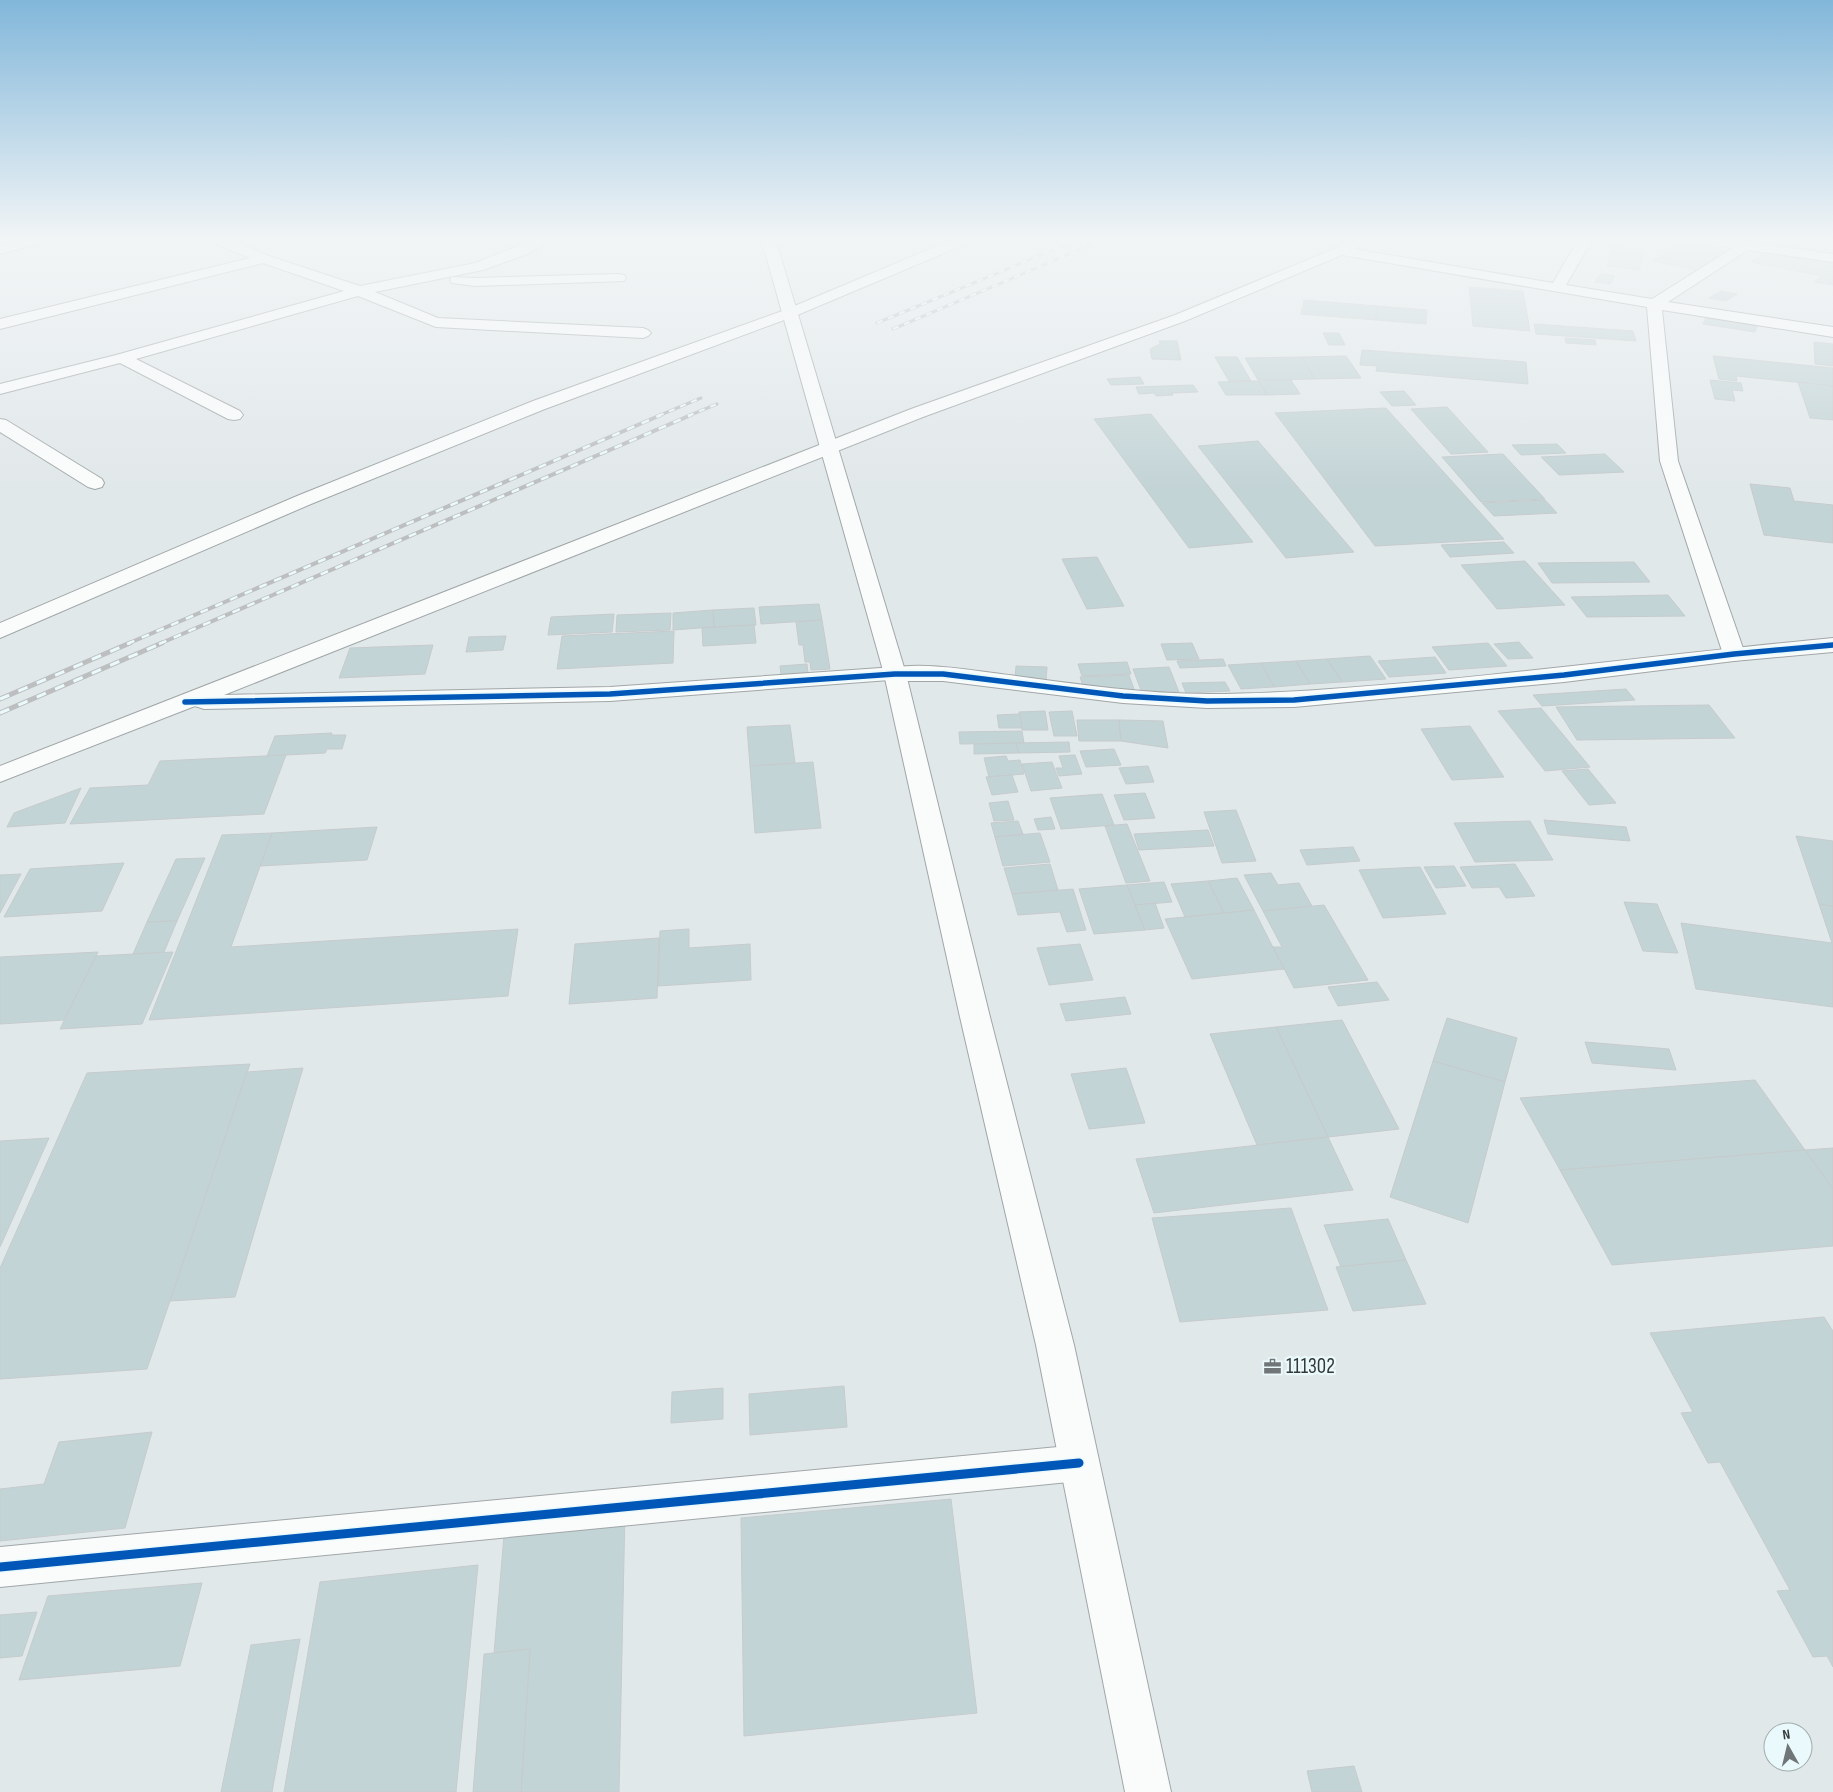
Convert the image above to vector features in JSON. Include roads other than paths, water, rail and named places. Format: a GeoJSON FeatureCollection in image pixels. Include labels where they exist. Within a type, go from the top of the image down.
{"type":"FeatureCollection","features":[{"type":"Feature","properties":{"kind":"main road"},"geometry":{"type":"LineString","coordinates":[[0,389],[122,358],[251,322]]}},
{"type":"Feature","properties":{"kind":"main road"},"geometry":{"type":"LineString","coordinates":[[439,322],[643,333]]}},
{"type":"Feature","properties":{"kind":"main road"},"geometry":{"type":"LineString","coordinates":[[0,631],[322,492],[539,405],[769,322]]}},
{"type":"Feature","properties":{"kind":"main road"},"geometry":{"type":"LineString","coordinates":[[792,322],[895,674],[977,1027],[1055,1345],[1148,1792]]}},
{"type":"Feature","properties":{"kind":"main road"},"geometry":{"type":"LineString","coordinates":[[0,775],[830,449],[917,413],[1170,322]]}},
{"type":"Feature","properties":{"kind":"main road"},"geometry":{"type":"LineString","coordinates":[[1656,322],[1670,460],[1734,654]]}},
{"type":"Feature","properties":{"kind":"main road"},"geometry":{"type":"LineString","coordinates":[[1767,322],[1833,332]]}},
{"type":"Feature","properties":{"kind":"main road"},"geometry":{"type":"LineString","coordinates":[[122,358],[234,415]]}},
{"type":"Feature","properties":{"kind":"main road"},"geometry":{"type":"LineString","coordinates":[[0,424],[95,484]]}},
{"type":"Feature","properties":{"kind":"main road"},"geometry":{"type":"LineString","coordinates":[[185,702],[610,694],[895,674],[942,674],[1133,696],[1207,701],[1294,700],[1564,675],[1734,654],[1833,645]]}},
{"type":"Feature","properties":{"kind":"main road"},"geometry":{"type":"LineString","coordinates":[[0,1567],[1079,1463]]}},
{"type":"Feature","properties":{"kind":"railway"},"geometry":{"type":"LineString","coordinates":[[893,329],[910,322]]}},
{"type":"Feature","properties":{"kind":"railway"},"geometry":{"type":"LineString","coordinates":[[658,416],[701,398]]}},
{"type":"Feature","properties":{"kind":"railway"},"geometry":{"type":"LineString","coordinates":[[688,416],[717,404]]}},
{"type":"Feature","properties":{"kind":"railway"},"geometry":{"type":"LineString","coordinates":[[127,644],[661,415]]}},
{"type":"Feature","properties":{"kind":"railway"},"geometry":{"type":"LineString","coordinates":[[159,644],[691,415]]}},
{"type":"Feature","properties":{"kind":"railway"},"geometry":{"type":"LineString","coordinates":[[0,699],[130,643]]}},
{"type":"Feature","properties":{"kind":"railway"},"geometry":{"type":"LineString","coordinates":[[0,713],[162,643]]}},
{"type":"Feature","properties":{"kind":"place","name":"111302"},"geometry":{"type":"Point","coordinates":[1272,1366]}}]}
